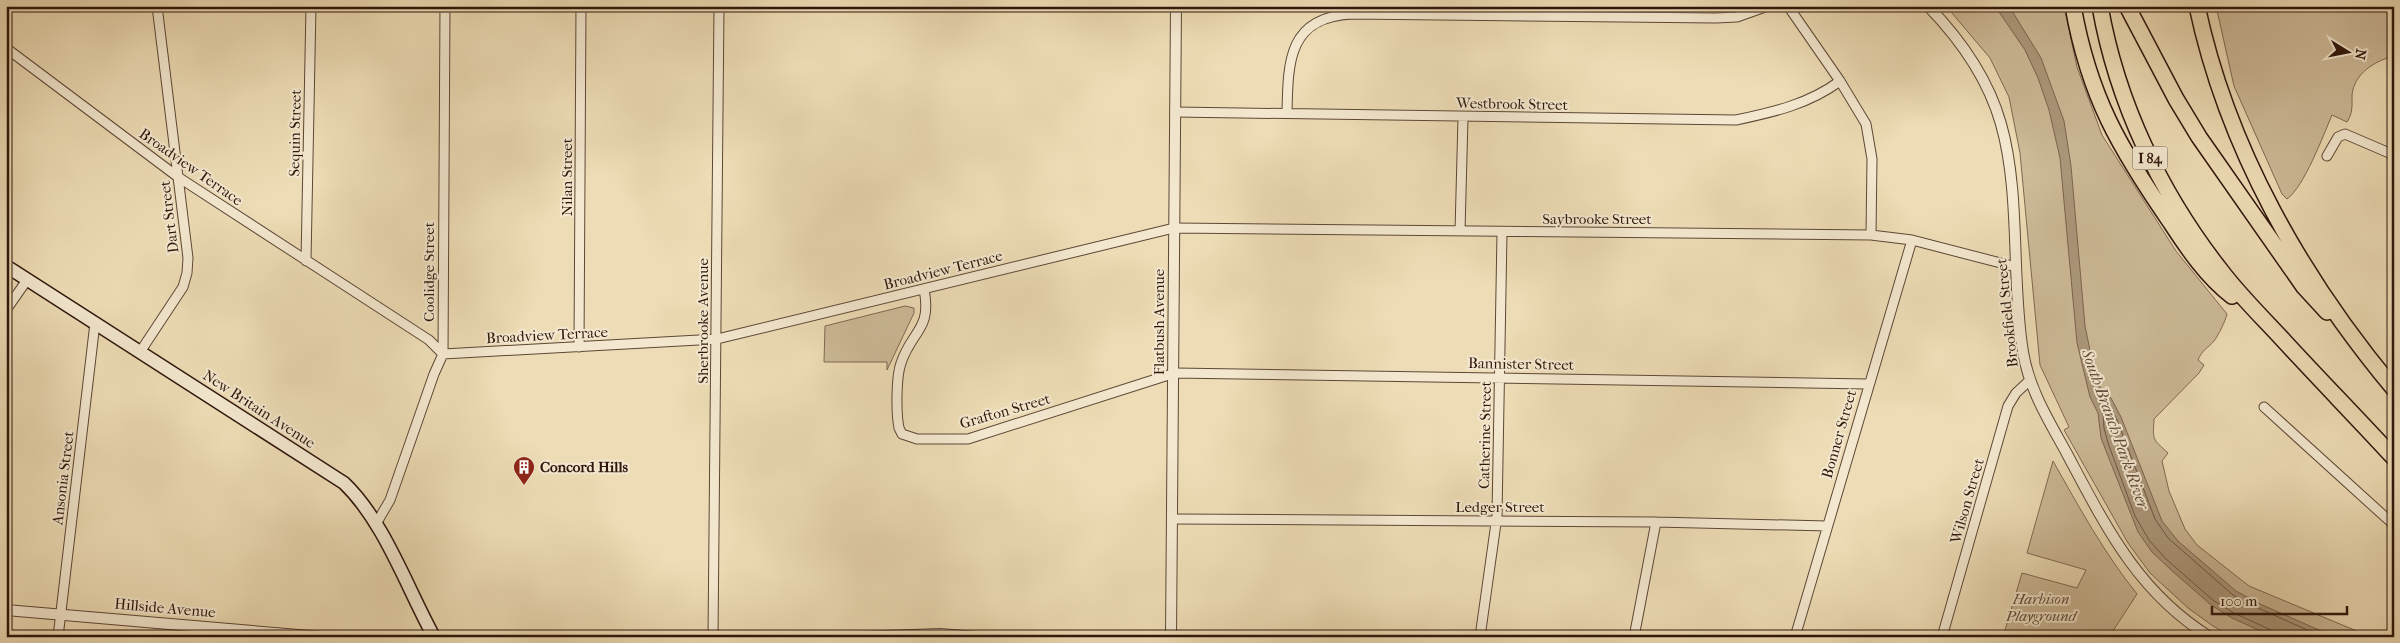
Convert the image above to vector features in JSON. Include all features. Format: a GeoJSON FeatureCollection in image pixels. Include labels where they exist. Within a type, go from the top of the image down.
{"type":"FeatureCollection","features":[{"type":"Feature","properties":{"kind":"highway"},"geometry":{"type":"LineString","coordinates":[[2073,6],[2088,72],[2113,132],[2179,234],[2208,274],[2226,285]]}},
{"type":"Feature","properties":{"kind":"highway"},"geometry":{"type":"LineString","coordinates":[[2127,6],[2189,122],[2261,227],[2294,261]]}},
{"type":"Feature","properties":{"kind":"highway"},"geometry":{"type":"LineString","coordinates":[[2197,6],[2208,50],[2225,100],[2294,261],[2321,307],[2345,325],[2394,389]]}},
{"type":"Feature","properties":{"kind":"highway","name":"I 84"},"geometry":{"type":"LineString","coordinates":[[2101,13],[2122,92],[2150,158],[2226,285],[2258,312],[2394,458]]}},
{"type":"Feature","properties":{"kind":"main road","name":"New Britain Avenue"},"geometry":{"type":"LineString","coordinates":[[6,266],[344,483],[360,498],[376,524],[434,637]]}},
{"type":"Feature","properties":{"kind":"street","name":"Dart Street"},"geometry":{"type":"LineString","coordinates":[[140,352],[183,287],[187,273],[188,258],[157,6]]}},
{"type":"Feature","properties":{"kind":"street","name":"Sequin Street"},"geometry":{"type":"LineString","coordinates":[[306,261],[311,6]]}},
{"type":"Feature","properties":{"kind":"street","name":"Coolidge Street"},"geometry":{"type":"LineString","coordinates":[[376,524],[390,500],[434,374],[443,354],[445,6]]}},
{"type":"Feature","properties":{"kind":"street","name":"Nilan Street"},"geometry":{"type":"LineString","coordinates":[[580,347],[581,6]]}},
{"type":"Feature","properties":{"kind":"street","name":"Sherbrooke Avenue"},"geometry":{"type":"LineString","coordinates":[[713,637],[717,338],[716,139],[719,6]]}},
{"type":"Feature","properties":{"kind":"street","name":"Flatbush Avenue"},"geometry":{"type":"LineString","coordinates":[[1171,637],[1175,374],[1176,6]]}},
{"type":"Feature","properties":{"kind":"street"},"geometry":{"type":"LineString","coordinates":[[1287,113],[1288,78],[1299,39],[1314,22],[1328,16],[1352,14],[1716,18],[1737,17],[1768,6]]}},
{"type":"Feature","properties":{"kind":"street"},"geometry":{"type":"LineString","coordinates":[[1788,6],[1840,81],[1866,124],[1870,140],[1871,235]]}},
{"type":"Feature","properties":{"kind":"street","name":"Brookfield Street"},"geometry":{"type":"LineString","coordinates":[[1928,6],[1952,32],[1972,59],[1988,90],[2001,123],[2008,160],[2022,345],[2030,380],[2081,481],[2126,559],[2164,603],[2210,637]]}},
{"type":"Feature","properties":{"kind":"street","name":"Broadview Terrace"},"geometry":{"type":"LineString","coordinates":[[6,48],[178,177],[429,340],[443,354],[717,338],[1174,228]]}},
{"type":"Feature","properties":{"kind":"street","name":"Westbrook Street"},"geometry":{"type":"LineString","coordinates":[[1175,112],[1463,118],[1736,120],[1808,101],[1824,93],[1840,81]]}},
{"type":"Feature","properties":{"kind":"street"},"geometry":{"type":"LineString","coordinates":[[1460,231],[1463,118]]}},
{"type":"Feature","properties":{"kind":"street"},"geometry":{"type":"LineString","coordinates":[[2327,156],[2343,134],[2394,155]]}},
{"type":"Feature","properties":{"kind":"street","name":"Saybrooke Street"},"geometry":{"type":"LineString","coordinates":[[1174,228],[1502,233],[1871,235],[1912,240],[2016,267]]}},
{"type":"Feature","properties":{"kind":"street","name":"Catherine Street"},"geometry":{"type":"LineString","coordinates":[[1480,637],[1497,521],[1502,233]]}},
{"type":"Feature","properties":{"kind":"street","name":"Bonner Street"},"geometry":{"type":"LineString","coordinates":[[1796,637],[1826,526],[1912,240]]}},
{"type":"Feature","properties":{"kind":"street"},"geometry":{"type":"LineString","coordinates":[[6,310],[27,280]]}},
{"type":"Feature","properties":{"kind":"street","name":"Grafton Street"},"geometry":{"type":"LineString","coordinates":[[924,289],[927,312],[902,360],[900,369],[898,422],[902,434],[909,438],[968,439],[1175,374]]}},
{"type":"Feature","properties":{"kind":"street","name":"Ansonia Street"},"geometry":{"type":"LineString","coordinates":[[58,637],[95,323]]}},
{"type":"Feature","properties":{"kind":"street","name":"Bannister Street"},"geometry":{"type":"LineString","coordinates":[[1175,374],[1499,377],[1868,384]]}},
{"type":"Feature","properties":{"kind":"street","name":"Wilson Street"},"geometry":{"type":"LineString","coordinates":[[1942,637],[2008,406],[2016,392],[2030,380]]}},
{"type":"Feature","properties":{"kind":"street"},"geometry":{"type":"LineString","coordinates":[[2264,407],[2394,525]]}},
{"type":"Feature","properties":{"kind":"street","name":"Ledger Street"},"geometry":{"type":"LineString","coordinates":[[1173,519],[1656,522],[1826,526]]}},
{"type":"Feature","properties":{"kind":"street"},"geometry":{"type":"LineString","coordinates":[[1634,637],[1656,522]]}},
{"type":"Feature","properties":{"kind":"street","name":"Hillside Avenue"},"geometry":{"type":"LineString","coordinates":[[6,610],[322,637]]}},
{"type":"Feature","properties":{"kind":"street"},"geometry":{"type":"LineString","coordinates":[[858,637],[940,634],[978,637]]}},
{"type":"Feature","properties":{"kind":"green space"},"geometry":{"type":"Polygon","coordinates":[[[1946,6],[2064,6],[2077,67],[2102,135],[2176,251],[2227,314],[2216,338],[2203,351],[2198,360],[2204,365],[2199,373],[2154,419],[2155,439],[2168,453],[2162,461],[2169,491],[2185,529],[2197,545],[2249,586],[2371,637],[2232,637],[2188,608],[2150,573],[2128,543],[2064,430],[2069,427],[2040,365],[2020,153],[2009,97],[1990,58],[1946,6]]]}},
{"type":"Feature","properties":{"kind":"green space"},"geometry":{"type":"Polygon","coordinates":[[[2216,6],[2394,6],[2394,56],[2372,65],[2361,75],[2352,95],[2349,119],[2347,122],[2332,115],[2306,173],[2300,184],[2287,199],[2282,194],[2234,86],[2216,6]]]}},
{"type":"Feature","properties":{"kind":"green space"},"geometry":{"type":"Polygon","coordinates":[[[905,306],[914,308],[914,313],[887,370],[887,362],[824,362],[825,326],[905,306]]]}},
{"type":"Feature","properties":{"kind":"green space","name":"Harbison Playground"},"geometry":{"type":"Polygon","coordinates":[[[2053,461],[2103,546],[2137,594],[2109,637],[2003,637],[2022,573],[2077,588],[2086,570],[2027,553],[2053,461]]]}},
{"type":"Feature","properties":{"kind":"water","name":"South Branch Park River"},"geometry":{"type":"Polygon","coordinates":[[[1995,6],[2009,6],[2041,58],[2064,121],[2071,166],[2085,326],[2097,384],[2111,398],[2121,417],[2162,521],[2178,541],[2236,591],[2260,604],[2335,637],[2274,637],[2232,618],[2211,605],[2170,569],[2152,552],[2138,532],[2101,438],[2098,413],[2090,397],[2077,343],[2060,158],[2049,110],[2038,78],[2025,50],[1995,6]]]}},
{"type":"Feature","properties":{"kind":"place","name":"Concord Hills"},"geometry":{"type":"Point","coordinates":[524,486]}}]}
